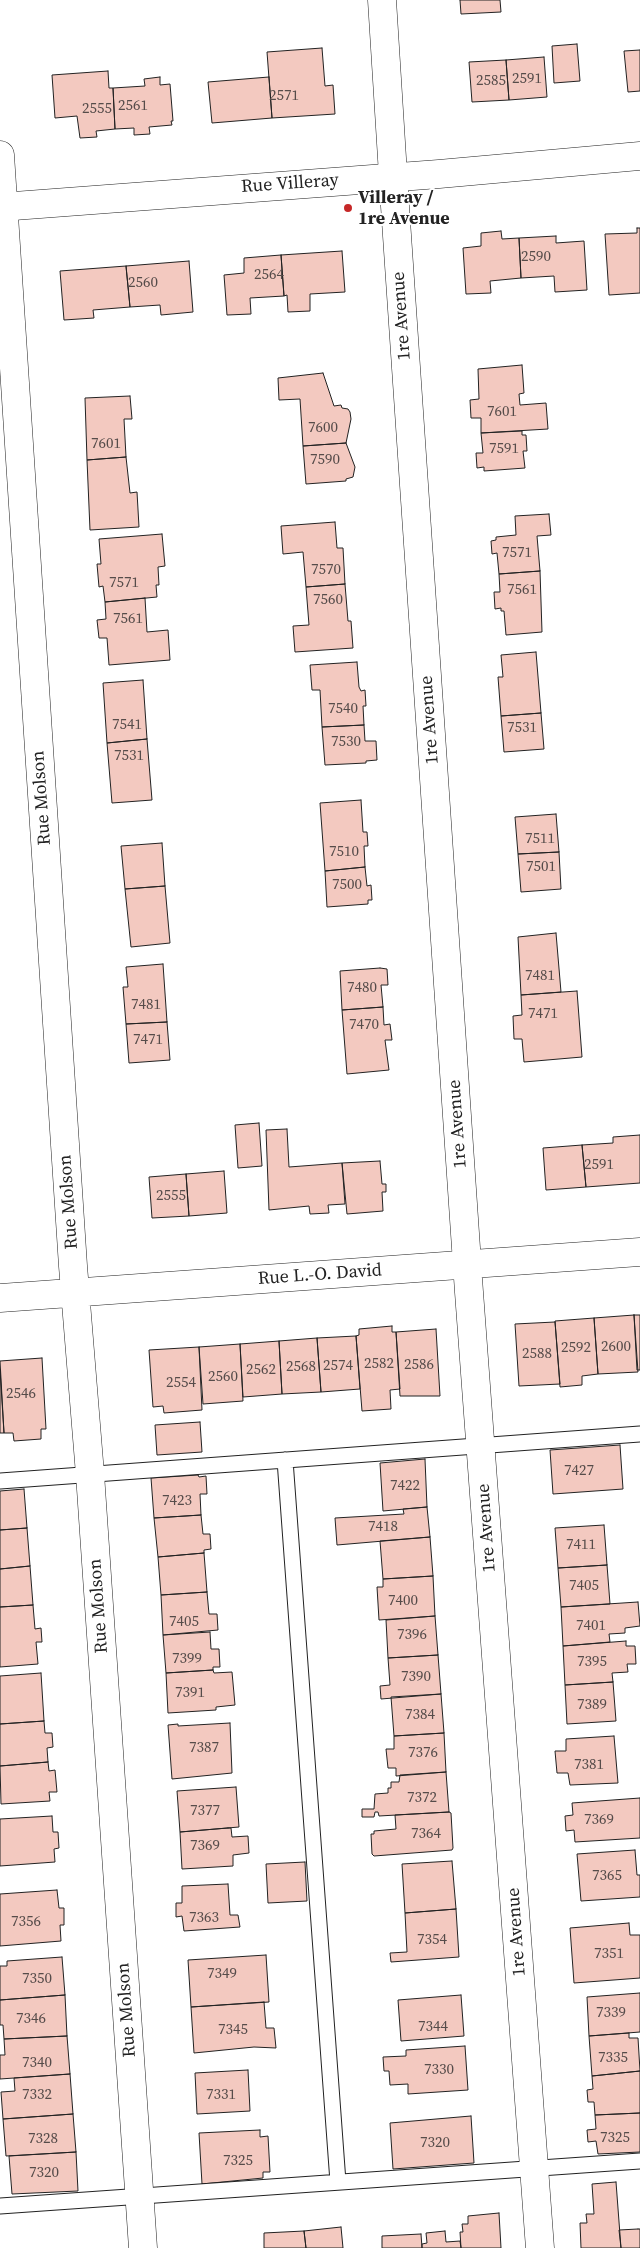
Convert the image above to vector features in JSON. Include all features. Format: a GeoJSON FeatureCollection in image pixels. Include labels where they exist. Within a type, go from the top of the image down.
{"type":"FeatureCollection","features":[{"type":"Feature","properties":{"kind":"street","name":"1re Avenue"},"geometry":{"type":"LineString","coordinates":[[382,0],[468,1265],[540,2248]]}},
{"type":"Feature","properties":{"kind":"street","name":"Rue Molson"},"geometry":{"type":"LineString","coordinates":[[0,155],[75,1292],[90,1474],[144,2248]]}},
{"type":"Feature","properties":{"kind":"street","name":"Rue Villeray"},"geometry":{"type":"LineString","coordinates":[[2,206],[640,156]]}},
{"type":"Feature","properties":{"kind":"street","name":"Rue L.-O. David"},"geometry":{"type":"LineString","coordinates":[[0,1298],[640,1252]]}},
{"type":"Feature","properties":{"kind":"lane"},"geometry":{"type":"LineString","coordinates":[[0,1481],[640,1434]]}},
{"type":"Feature","properties":{"kind":"lane"},"geometry":{"type":"LineString","coordinates":[[285,1460],[338,2182]]}},
{"type":"Feature","properties":{"kind":"lane"},"geometry":{"type":"LineString","coordinates":[[0,2206],[640,2161]]}},
{"type":"Feature","properties":{"kind":"building"},"geometry":{"type":"Polygon","coordinates":[[[460,0],[500,0],[501,12],[461,14],[460,0]]]}},
{"type":"Feature","properties":{"kind":"building"},"geometry":{"type":"Polygon","coordinates":[[[577,44],[580,81],[554,83],[552,46],[577,44]]]}},
{"type":"Feature","properties":{"kind":"building"},"geometry":{"type":"Polygon","coordinates":[[[322,48],[325,86],[333,85],[335,114],[272,118],[267,52],[322,48]]]}},
{"type":"Feature","properties":{"kind":"building"},"geometry":{"type":"Polygon","coordinates":[[[640,50],[640,91],[628,92],[624,51],[640,50]]]}},
{"type":"Feature","properties":{"kind":"building"},"geometry":{"type":"Polygon","coordinates":[[[544,57],[547,97],[509,100],[506,60],[544,57]]]}},
{"type":"Feature","properties":{"kind":"building"},"geometry":{"type":"Polygon","coordinates":[[[506,60],[509,100],[472,102],[469,62],[506,60]]]}},
{"type":"Feature","properties":{"kind":"building"},"geometry":{"type":"Polygon","coordinates":[[[108,71],[109,88],[113,88],[115,129],[96,131],[97,137],[80,138],[77,116],[55,118],[52,75],[108,71]]]}},
{"type":"Feature","properties":{"kind":"building"},"geometry":{"type":"Polygon","coordinates":[[[160,77],[160,85],[170,84],[172,125],[149,127],[150,134],[134,135],[134,128],[115,129],[113,88],[145,86],[144,79],[160,77]]]}},
{"type":"Feature","properties":{"kind":"building"},"geometry":{"type":"Polygon","coordinates":[[[269,77],[272,118],[212,123],[208,82],[269,77]]]}},
{"type":"Feature","properties":{"kind":"building"},"geometry":{"type":"Polygon","coordinates":[[[637,228],[640,228],[640,293],[609,295],[605,234],[637,233],[637,228]]]}},
{"type":"Feature","properties":{"kind":"building"},"geometry":{"type":"Polygon","coordinates":[[[501,231],[502,239],[519,238],[521,278],[490,281],[491,293],[466,294],[463,248],[481,246],[481,233],[501,231]]]}},
{"type":"Feature","properties":{"kind":"building"},"geometry":{"type":"Polygon","coordinates":[[[556,236],[556,243],[584,241],[587,290],[555,292],[554,276],[521,278],[519,238],[556,236]]]}},
{"type":"Feature","properties":{"kind":"building"},"geometry":{"type":"Polygon","coordinates":[[[342,251],[345,292],[310,294],[310,311],[288,312],[287,295],[284,296],[281,255],[342,251]]]}},
{"type":"Feature","properties":{"kind":"building"},"geometry":{"type":"Polygon","coordinates":[[[281,255],[284,296],[250,298],[251,314],[227,315],[224,275],[244,273],[244,258],[281,255]]]}},
{"type":"Feature","properties":{"kind":"building"},"geometry":{"type":"Polygon","coordinates":[[[189,261],[193,312],[161,315],[160,305],[130,307],[126,266],[189,261]]]}},
{"type":"Feature","properties":{"kind":"building"},"geometry":{"type":"Polygon","coordinates":[[[126,266],[130,307],[93,310],[94,318],[64,320],[60,271],[126,266]]]}},
{"type":"Feature","properties":{"kind":"building"},"geometry":{"type":"Polygon","coordinates":[[[522,365],[524,393],[519,394],[520,405],[546,403],[548,429],[481,433],[481,418],[471,418],[470,400],[479,399],[478,369],[522,365]]]}},
{"type":"Feature","properties":{"kind":"building"},"geometry":{"type":"Polygon","coordinates":[[[323,373],[334,406],[341,405],[342,408],[348,409],[350,412],[351,419],[346,443],[303,446],[300,399],[279,400],[278,378],[323,373]]]}},
{"type":"Feature","properties":{"kind":"building"},"geometry":{"type":"Polygon","coordinates":[[[130,396],[132,419],[124,419],[126,457],[87,460],[85,398],[130,396]]]}},
{"type":"Feature","properties":{"kind":"building"},"geometry":{"type":"Polygon","coordinates":[[[522,431],[522,435],[526,435],[527,451],[523,451],[525,468],[484,471],[484,467],[477,468],[476,453],[483,453],[481,433],[522,431]]]}},
{"type":"Feature","properties":{"kind":"building"},"geometry":{"type":"Polygon","coordinates":[[[346,443],[355,467],[353,477],[346,479],[346,481],[306,484],[303,446],[346,443]]]}},
{"type":"Feature","properties":{"kind":"building"},"geometry":{"type":"Polygon","coordinates":[[[126,457],[130,493],[137,492],[139,527],[90,530],[87,460],[126,457]]]}},
{"type":"Feature","properties":{"kind":"building"},"geometry":{"type":"Polygon","coordinates":[[[549,514],[551,535],[537,536],[540,571],[499,574],[497,553],[492,554],[491,541],[496,540],[496,537],[516,535],[515,516],[549,514]]]}},
{"type":"Feature","properties":{"kind":"building"},"geometry":{"type":"Polygon","coordinates":[[[335,522],[337,548],[343,548],[345,584],[306,587],[303,552],[283,554],[281,526],[335,522]]]}},
{"type":"Feature","properties":{"kind":"building"},"geometry":{"type":"Polygon","coordinates":[[[162,534],[165,566],[158,567],[159,585],[156,585],[157,597],[105,602],[103,586],[99,587],[97,564],[101,564],[99,539],[162,534]]]}},
{"type":"Feature","properties":{"kind":"building"},"geometry":{"type":"Polygon","coordinates":[[[540,571],[542,632],[506,635],[504,611],[501,611],[501,608],[495,609],[494,592],[500,592],[499,574],[540,571]]]}},
{"type":"Feature","properties":{"kind":"building"},"geometry":{"type":"Polygon","coordinates":[[[345,584],[348,621],[351,621],[353,648],[295,652],[293,626],[309,625],[306,587],[345,584]]]}},
{"type":"Feature","properties":{"kind":"building"},"geometry":{"type":"Polygon","coordinates":[[[145,598],[147,632],[168,630],[170,660],[109,665],[107,638],[99,638],[97,620],[106,619],[105,602],[145,598]]]}},
{"type":"Feature","properties":{"kind":"building"},"geometry":{"type":"Polygon","coordinates":[[[536,652],[541,713],[501,716],[498,677],[503,677],[501,655],[536,652]]]}},
{"type":"Feature","properties":{"kind":"building"},"geometry":{"type":"Polygon","coordinates":[[[357,662],[359,687],[361,691],[365,690],[366,706],[363,706],[364,725],[322,727],[320,690],[312,690],[310,665],[357,662]]]}},
{"type":"Feature","properties":{"kind":"building"},"geometry":{"type":"Polygon","coordinates":[[[143,680],[147,739],[107,743],[103,683],[143,680]]]}},
{"type":"Feature","properties":{"kind":"building"},"geometry":{"type":"Polygon","coordinates":[[[541,713],[544,749],[504,752],[501,716],[541,713]]]}},
{"type":"Feature","properties":{"kind":"building"},"geometry":{"type":"Polygon","coordinates":[[[364,725],[365,741],[376,741],[377,760],[366,761],[366,763],[325,765],[322,727],[364,725]]]}},
{"type":"Feature","properties":{"kind":"building"},"geometry":{"type":"Polygon","coordinates":[[[147,739],[152,800],[112,803],[107,743],[147,739]]]}},
{"type":"Feature","properties":{"kind":"building"},"geometry":{"type":"Polygon","coordinates":[[[361,800],[363,832],[367,832],[368,846],[364,846],[365,867],[325,871],[320,803],[361,800]]]}},
{"type":"Feature","properties":{"kind":"building"},"geometry":{"type":"Polygon","coordinates":[[[556,814],[559,852],[518,854],[515,817],[556,814]]]}},
{"type":"Feature","properties":{"kind":"building"},"geometry":{"type":"Polygon","coordinates":[[[162,843],[165,886],[125,889],[121,846],[162,843]]]}},
{"type":"Feature","properties":{"kind":"building"},"geometry":{"type":"Polygon","coordinates":[[[559,852],[561,889],[521,892],[518,854],[559,852]]]}},
{"type":"Feature","properties":{"kind":"building"},"geometry":{"type":"Polygon","coordinates":[[[365,867],[367,886],[371,885],[372,900],[368,900],[368,904],[327,907],[325,871],[365,867]]]}},
{"type":"Feature","properties":{"kind":"building"},"geometry":{"type":"Polygon","coordinates":[[[165,886],[170,943],[131,947],[125,889],[165,886]]]}},
{"type":"Feature","properties":{"kind":"building"},"geometry":{"type":"Polygon","coordinates":[[[556,933],[561,992],[521,995],[518,937],[556,933]]]}},
{"type":"Feature","properties":{"kind":"building"},"geometry":{"type":"Polygon","coordinates":[[[163,964],[167,1022],[126,1024],[123,987],[128,987],[126,967],[163,964]]]}},
{"type":"Feature","properties":{"kind":"building"},"geometry":{"type":"Polygon","coordinates":[[[387,969],[388,985],[381,985],[383,1007],[342,1010],[340,971],[387,969]]]}},
{"type":"Feature","properties":{"kind":"building"},"geometry":{"type":"Polygon","coordinates":[[[577,991],[582,1057],[524,1062],[522,1039],[514,1039],[513,1016],[522,1015],[521,995],[577,991]]]}},
{"type":"Feature","properties":{"kind":"building"},"geometry":{"type":"Polygon","coordinates":[[[383,1007],[384,1025],[390,1024],[392,1040],[385,1040],[389,1070],[347,1074],[342,1010],[383,1007]]]}},
{"type":"Feature","properties":{"kind":"building"},"geometry":{"type":"Polygon","coordinates":[[[167,1022],[170,1060],[129,1063],[126,1024],[167,1022]]]}},
{"type":"Feature","properties":{"kind":"building"},"geometry":{"type":"Polygon","coordinates":[[[259,1123],[262,1166],[238,1168],[235,1125],[259,1123]]]}},
{"type":"Feature","properties":{"kind":"building"},"geometry":{"type":"Polygon","coordinates":[[[287,1129],[289,1167],[342,1163],[345,1204],[328,1205],[329,1213],[310,1214],[309,1206],[269,1210],[266,1130],[287,1129]]]}},
{"type":"Feature","properties":{"kind":"building"},"geometry":{"type":"Polygon","coordinates":[[[640,1135],[640,1183],[586,1187],[582,1145],[613,1143],[613,1137],[640,1135]]]}},
{"type":"Feature","properties":{"kind":"building"},"geometry":{"type":"Polygon","coordinates":[[[582,1145],[586,1187],[546,1190],[543,1148],[582,1145]]]}},
{"type":"Feature","properties":{"kind":"building"},"geometry":{"type":"Polygon","coordinates":[[[380,1161],[382,1184],[386,1184],[386,1192],[382,1192],[383,1211],[347,1214],[342,1163],[380,1161]]]}},
{"type":"Feature","properties":{"kind":"building"},"geometry":{"type":"Polygon","coordinates":[[[224,1171],[227,1213],[189,1216],[186,1174],[224,1171]]]}},
{"type":"Feature","properties":{"kind":"building"},"geometry":{"type":"Polygon","coordinates":[[[186,1174],[189,1216],[152,1218],[149,1177],[186,1174]]]}},
{"type":"Feature","properties":{"kind":"building"},"geometry":{"type":"Polygon","coordinates":[[[634,1315],[638,1372],[598,1374],[594,1318],[634,1315]]]}},
{"type":"Feature","properties":{"kind":"building"},"geometry":{"type":"Polygon","coordinates":[[[634,1315],[640,1315],[640,1370],[637,1370],[634,1315]]]}},
{"type":"Feature","properties":{"kind":"building"},"geometry":{"type":"Polygon","coordinates":[[[594,1318],[598,1374],[582,1376],[582,1385],[560,1387],[555,1321],[594,1318]]]}},
{"type":"Feature","properties":{"kind":"building"},"geometry":{"type":"Polygon","coordinates":[[[555,1322],[560,1384],[519,1386],[515,1324],[555,1322]]]}},
{"type":"Feature","properties":{"kind":"building"},"geometry":{"type":"Polygon","coordinates":[[[392,1326],[392,1332],[396,1332],[400,1389],[390,1390],[391,1409],[362,1411],[356,1336],[359,1335],[359,1329],[392,1326]]]}},
{"type":"Feature","properties":{"kind":"building"},"geometry":{"type":"Polygon","coordinates":[[[436,1329],[440,1396],[400,1396],[396,1332],[436,1329]]]}},
{"type":"Feature","properties":{"kind":"building"},"geometry":{"type":"Polygon","coordinates":[[[356,1336],[360,1389],[321,1392],[317,1338],[356,1336]]]}},
{"type":"Feature","properties":{"kind":"building"},"geometry":{"type":"Polygon","coordinates":[[[317,1338],[321,1392],[282,1394],[279,1341],[317,1338]]]}},
{"type":"Feature","properties":{"kind":"building"},"geometry":{"type":"Polygon","coordinates":[[[279,1341],[282,1394],[243,1397],[240,1344],[279,1341]]]}},
{"type":"Feature","properties":{"kind":"building"},"geometry":{"type":"Polygon","coordinates":[[[240,1344],[243,1401],[203,1404],[199,1347],[240,1344]]]}},
{"type":"Feature","properties":{"kind":"building"},"geometry":{"type":"Polygon","coordinates":[[[199,1347],[202,1410],[164,1413],[163,1406],[153,1407],[149,1350],[199,1347]]]}},
{"type":"Feature","properties":{"kind":"building"},"geometry":{"type":"Polygon","coordinates":[[[42,1358],[46,1429],[41,1429],[41,1439],[14,1441],[13,1433],[4,1433],[0,1361],[42,1358]]]}},
{"type":"Feature","properties":{"kind":"building"},"geometry":{"type":"Polygon","coordinates":[[[0,1370],[4,1433],[0,1433],[0,1370]]]}},
{"type":"Feature","properties":{"kind":"building"},"geometry":{"type":"Polygon","coordinates":[[[200,1422],[202,1452],[157,1455],[155,1425],[200,1422]]]}},
{"type":"Feature","properties":{"kind":"building"},"geometry":{"type":"Polygon","coordinates":[[[620,1445],[623,1489],[553,1494],[550,1450],[620,1445]]]}},
{"type":"Feature","properties":{"kind":"building"},"geometry":{"type":"Polygon","coordinates":[[[425,1459],[427,1507],[383,1511],[380,1463],[425,1459]]]}},
{"type":"Feature","properties":{"kind":"building"},"geometry":{"type":"Polygon","coordinates":[[[198,1475],[199,1477],[206,1476],[207,1494],[200,1494],[201,1515],[154,1518],[151,1478],[198,1475]]]}},
{"type":"Feature","properties":{"kind":"building"},"geometry":{"type":"Polygon","coordinates":[[[24,1489],[27,1528],[0,1530],[0,1491],[24,1489]]]}},
{"type":"Feature","properties":{"kind":"building"},"geometry":{"type":"Polygon","coordinates":[[[427,1507],[430,1537],[337,1545],[335,1518],[404,1514],[403,1509],[427,1507]]]}},
{"type":"Feature","properties":{"kind":"building"},"geometry":{"type":"Polygon","coordinates":[[[201,1515],[203,1534],[210,1534],[211,1549],[204,1550],[204,1553],[158,1557],[154,1518],[201,1515]]]}},
{"type":"Feature","properties":{"kind":"building"},"geometry":{"type":"Polygon","coordinates":[[[604,1525],[607,1565],[558,1568],[555,1528],[604,1525]]]}},
{"type":"Feature","properties":{"kind":"building"},"geometry":{"type":"Polygon","coordinates":[[[27,1528],[30,1566],[0,1569],[0,1530],[27,1528]]]}},
{"type":"Feature","properties":{"kind":"building"},"geometry":{"type":"Polygon","coordinates":[[[430,1537],[433,1576],[383,1579],[380,1541],[430,1537]]]}},
{"type":"Feature","properties":{"kind":"building"},"geometry":{"type":"Polygon","coordinates":[[[204,1553],[207,1592],[161,1595],[158,1557],[204,1553]]]}},
{"type":"Feature","properties":{"kind":"building"},"geometry":{"type":"Polygon","coordinates":[[[607,1565],[610,1604],[561,1607],[558,1568],[607,1565]]]}},
{"type":"Feature","properties":{"kind":"building"},"geometry":{"type":"Polygon","coordinates":[[[30,1566],[33,1605],[0,1607],[0,1569],[30,1566]]]}},
{"type":"Feature","properties":{"kind":"building"},"geometry":{"type":"Polygon","coordinates":[[[433,1576],[435,1616],[379,1620],[377,1587],[383,1587],[383,1579],[433,1576]]]}},
{"type":"Feature","properties":{"kind":"building"},"geometry":{"type":"Polygon","coordinates":[[[207,1592],[209,1614],[217,1614],[218,1630],[163,1635],[161,1595],[207,1592]]]}},
{"type":"Feature","properties":{"kind":"building"},"geometry":{"type":"Polygon","coordinates":[[[638,1602],[640,1626],[625,1628],[625,1633],[609,1634],[610,1642],[563,1646],[561,1607],[638,1602]]]}},
{"type":"Feature","properties":{"kind":"building"},"geometry":{"type":"Polygon","coordinates":[[[33,1605],[35,1629],[41,1628],[42,1642],[36,1642],[38,1664],[0,1667],[0,1607],[33,1605]]]}},
{"type":"Feature","properties":{"kind":"building"},"geometry":{"type":"Polygon","coordinates":[[[435,1616],[438,1655],[388,1658],[386,1620],[435,1616]]]}},
{"type":"Feature","properties":{"kind":"building"},"geometry":{"type":"Polygon","coordinates":[[[210,1632],[211,1649],[219,1649],[220,1667],[213,1667],[213,1670],[166,1673],[163,1635],[210,1632]]]}},
{"type":"Feature","properties":{"kind":"building"},"geometry":{"type":"Polygon","coordinates":[[[626,1641],[626,1646],[635,1646],[636,1664],[627,1664],[628,1672],[612,1673],[613,1682],[565,1685],[563,1646],[626,1641]]]}},
{"type":"Feature","properties":{"kind":"building"},"geometry":{"type":"Polygon","coordinates":[[[438,1655],[441,1694],[381,1699],[380,1686],[390,1685],[388,1658],[438,1655]]]}},
{"type":"Feature","properties":{"kind":"building"},"geometry":{"type":"Polygon","coordinates":[[[213,1670],[214,1673],[232,1672],[235,1705],[216,1707],[216,1710],[168,1713],[166,1673],[213,1670]]]}},
{"type":"Feature","properties":{"kind":"building"},"geometry":{"type":"Polygon","coordinates":[[[41,1673],[44,1721],[0,1724],[0,1676],[41,1673]]]}},
{"type":"Feature","properties":{"kind":"building"},"geometry":{"type":"Polygon","coordinates":[[[613,1682],[616,1721],[567,1724],[565,1685],[613,1682]]]}},
{"type":"Feature","properties":{"kind":"building"},"geometry":{"type":"Polygon","coordinates":[[[441,1694],[444,1733],[394,1736],[391,1697],[441,1694]]]}},
{"type":"Feature","properties":{"kind":"building"},"geometry":{"type":"Polygon","coordinates":[[[44,1721],[45,1733],[52,1733],[53,1747],[47,1748],[48,1762],[0,1766],[0,1724],[44,1721]]]}},
{"type":"Feature","properties":{"kind":"building"},"geometry":{"type":"Polygon","coordinates":[[[230,1723],[232,1773],[172,1779],[168,1725],[230,1723]]]}},
{"type":"Feature","properties":{"kind":"building"},"geometry":{"type":"Polygon","coordinates":[[[444,1733],[446,1772],[396,1776],[396,1768],[388,1768],[386,1749],[394,1749],[394,1736],[444,1733]]]}},
{"type":"Feature","properties":{"kind":"building"},"geometry":{"type":"Polygon","coordinates":[[[614,1736],[618,1783],[570,1785],[568,1773],[557,1773],[555,1751],[566,1751],[566,1739],[614,1736]]]}},
{"type":"Feature","properties":{"kind":"building"},"geometry":{"type":"Polygon","coordinates":[[[48,1762],[49,1771],[55,1770],[57,1792],[49,1792],[50,1801],[1,1804],[0,1766],[48,1762]]]}},
{"type":"Feature","properties":{"kind":"building"},"geometry":{"type":"Polygon","coordinates":[[[446,1772],[449,1812],[379,1816],[378,1812],[375,1812],[374,1817],[362,1817],[362,1809],[374,1809],[375,1794],[388,1793],[388,1788],[391,1788],[391,1782],[399,1782],[400,1775],[446,1772]]]}},
{"type":"Feature","properties":{"kind":"building"},"geometry":{"type":"Polygon","coordinates":[[[236,1787],[239,1827],[180,1832],[177,1791],[236,1787]]]}},
{"type":"Feature","properties":{"kind":"building"},"geometry":{"type":"Polygon","coordinates":[[[640,1798],[640,1838],[575,1842],[574,1830],[566,1831],[565,1816],[573,1815],[572,1803],[640,1798]]]}},
{"type":"Feature","properties":{"kind":"building"},"geometry":{"type":"Polygon","coordinates":[[[451,1813],[452,1850],[374,1856],[372,1854],[371,1834],[374,1834],[374,1831],[396,1829],[395,1815],[451,1813]]]}},
{"type":"Feature","properties":{"kind":"building"},"geometry":{"type":"Polygon","coordinates":[[[52,1816],[53,1832],[58,1832],[59,1848],[54,1849],[55,1862],[0,1866],[0,1819],[52,1816]]]}},
{"type":"Feature","properties":{"kind":"building"},"geometry":{"type":"Polygon","coordinates":[[[231,1828],[232,1837],[248,1836],[249,1853],[233,1855],[233,1866],[182,1869],[180,1832],[231,1828]]]}},
{"type":"Feature","properties":{"kind":"building"},"geometry":{"type":"Polygon","coordinates":[[[635,1850],[637,1875],[640,1875],[640,1897],[581,1901],[577,1854],[635,1850]]]}},
{"type":"Feature","properties":{"kind":"building"},"geometry":{"type":"Polygon","coordinates":[[[452,1861],[456,1909],[405,1913],[402,1864],[452,1861]]]}},
{"type":"Feature","properties":{"kind":"building"},"geometry":{"type":"Polygon","coordinates":[[[305,1862],[307,1901],[268,1903],[266,1864],[305,1862]]]}},
{"type":"Feature","properties":{"kind":"building"},"geometry":{"type":"Polygon","coordinates":[[[228,1884],[230,1915],[238,1915],[240,1927],[184,1931],[182,1916],[176,1917],[176,1903],[182,1903],[182,1886],[228,1884]]]}},
{"type":"Feature","properties":{"kind":"building"},"geometry":{"type":"Polygon","coordinates":[[[57,1890],[59,1908],[64,1908],[64,1925],[60,1925],[61,1941],[0,1946],[0,1894],[57,1890]]]}},
{"type":"Feature","properties":{"kind":"building"},"geometry":{"type":"Polygon","coordinates":[[[456,1909],[459,1957],[391,1962],[390,1953],[407,1952],[405,1913],[456,1909]]]}},
{"type":"Feature","properties":{"kind":"building"},"geometry":{"type":"Polygon","coordinates":[[[629,1923],[630,1935],[640,1935],[640,1978],[574,1983],[570,1928],[629,1923]]]}},
{"type":"Feature","properties":{"kind":"building"},"geometry":{"type":"Polygon","coordinates":[[[266,1955],[269,2002],[191,2007],[188,1960],[266,1955]]]}},
{"type":"Feature","properties":{"kind":"building"},"geometry":{"type":"Polygon","coordinates":[[[62,1957],[65,1995],[0,2000],[0,1966],[7,1966],[7,1961],[62,1957]]]}},
{"type":"Feature","properties":{"kind":"building"},"geometry":{"type":"Polygon","coordinates":[[[640,1993],[640,2032],[589,2036],[587,1997],[640,1993]]]}},
{"type":"Feature","properties":{"kind":"building"},"geometry":{"type":"Polygon","coordinates":[[[65,1995],[67,2036],[4,2039],[3,2025],[0,2025],[0,2000],[65,1995]]]}},
{"type":"Feature","properties":{"kind":"building"},"geometry":{"type":"Polygon","coordinates":[[[461,1995],[464,2036],[401,2041],[398,2000],[461,1995]]]}},
{"type":"Feature","properties":{"kind":"building"},"geometry":{"type":"Polygon","coordinates":[[[264,2002],[266,2028],[274,2028],[276,2048],[254,2047],[194,2053],[191,2007],[264,2002]]]}},
{"type":"Feature","properties":{"kind":"building"},"geometry":{"type":"Polygon","coordinates":[[[629,2033],[629,2038],[638,2038],[640,2071],[592,2076],[589,2036],[629,2033]]]}},
{"type":"Feature","properties":{"kind":"building"},"geometry":{"type":"Polygon","coordinates":[[[67,2036],[70,2074],[0,2079],[0,2055],[5,2055],[4,2039],[67,2036]]]}},
{"type":"Feature","properties":{"kind":"building"},"geometry":{"type":"Polygon","coordinates":[[[465,2046],[468,2090],[408,2094],[408,2084],[390,2085],[389,2071],[384,2071],[383,2057],[406,2056],[406,2050],[465,2046]]]}},
{"type":"Feature","properties":{"kind":"building"},"geometry":{"type":"Polygon","coordinates":[[[248,2070],[250,2111],[197,2114],[195,2073],[248,2070]]]}},
{"type":"Feature","properties":{"kind":"building"},"geometry":{"type":"Polygon","coordinates":[[[640,2071],[640,2113],[595,2115],[594,2102],[588,2102],[587,2090],[593,2089],[592,2076],[640,2071]]]}},
{"type":"Feature","properties":{"kind":"building"},"geometry":{"type":"Polygon","coordinates":[[[70,2074],[73,2114],[3,2119],[1,2092],[15,2091],[14,2078],[70,2074]]]}},
{"type":"Feature","properties":{"kind":"building"},"geometry":{"type":"Polygon","coordinates":[[[640,2113],[640,2152],[598,2154],[596,2141],[588,2142],[587,2130],[596,2129],[595,2115],[640,2113]]]}},
{"type":"Feature","properties":{"kind":"building"},"geometry":{"type":"Polygon","coordinates":[[[73,2114],[76,2152],[6,2156],[3,2119],[73,2114]]]}},
{"type":"Feature","properties":{"kind":"building"},"geometry":{"type":"Polygon","coordinates":[[[471,2116],[474,2163],[393,2169],[390,2123],[471,2116]]]}},
{"type":"Feature","properties":{"kind":"building"},"geometry":{"type":"Polygon","coordinates":[[[260,2130],[260,2137],[268,2136],[270,2172],[263,2172],[263,2178],[202,2184],[199,2133],[260,2130]]]}},
{"type":"Feature","properties":{"kind":"building"},"geometry":{"type":"Polygon","coordinates":[[[76,2152],[78,2191],[12,2194],[9,2156],[76,2152]]]}},
{"type":"Feature","properties":{"kind":"building"},"geometry":{"type":"Polygon","coordinates":[[[616,2182],[621,2248],[581,2248],[580,2223],[587,2223],[586,2214],[594,2214],[592,2184],[616,2182]]]}},
{"type":"Feature","properties":{"kind":"building"},"geometry":{"type":"Polygon","coordinates":[[[499,2213],[501,2248],[461,2248],[460,2232],[463,2232],[462,2224],[468,2224],[468,2216],[499,2213]]]}},
{"type":"Feature","properties":{"kind":"building"},"geometry":{"type":"Polygon","coordinates":[[[341,2227],[343,2248],[306,2248],[304,2231],[341,2227]]]}},
{"type":"Feature","properties":{"kind":"building"},"geometry":{"type":"Polygon","coordinates":[[[640,2229],[640,2248],[621,2248],[619,2230],[640,2229]]]}},
{"type":"Feature","properties":{"kind":"building"},"geometry":{"type":"Polygon","coordinates":[[[304,2231],[306,2248],[264,2248],[264,2233],[304,2231]]]}},
{"type":"Feature","properties":{"kind":"building"},"geometry":{"type":"Polygon","coordinates":[[[445,2231],[446,2242],[460,2241],[461,2248],[422,2248],[422,2244],[427,2243],[426,2233],[445,2231]]]}},
{"type":"Feature","properties":{"kind":"building"},"geometry":{"type":"Polygon","coordinates":[[[421,2234],[422,2248],[382,2248],[382,2236],[421,2234]]]}},
{"type":"Feature","properties":{"kind":"place","name":"Villeray / 1re Avenue"},"geometry":{"type":"Point","coordinates":[348,208]}}]}
